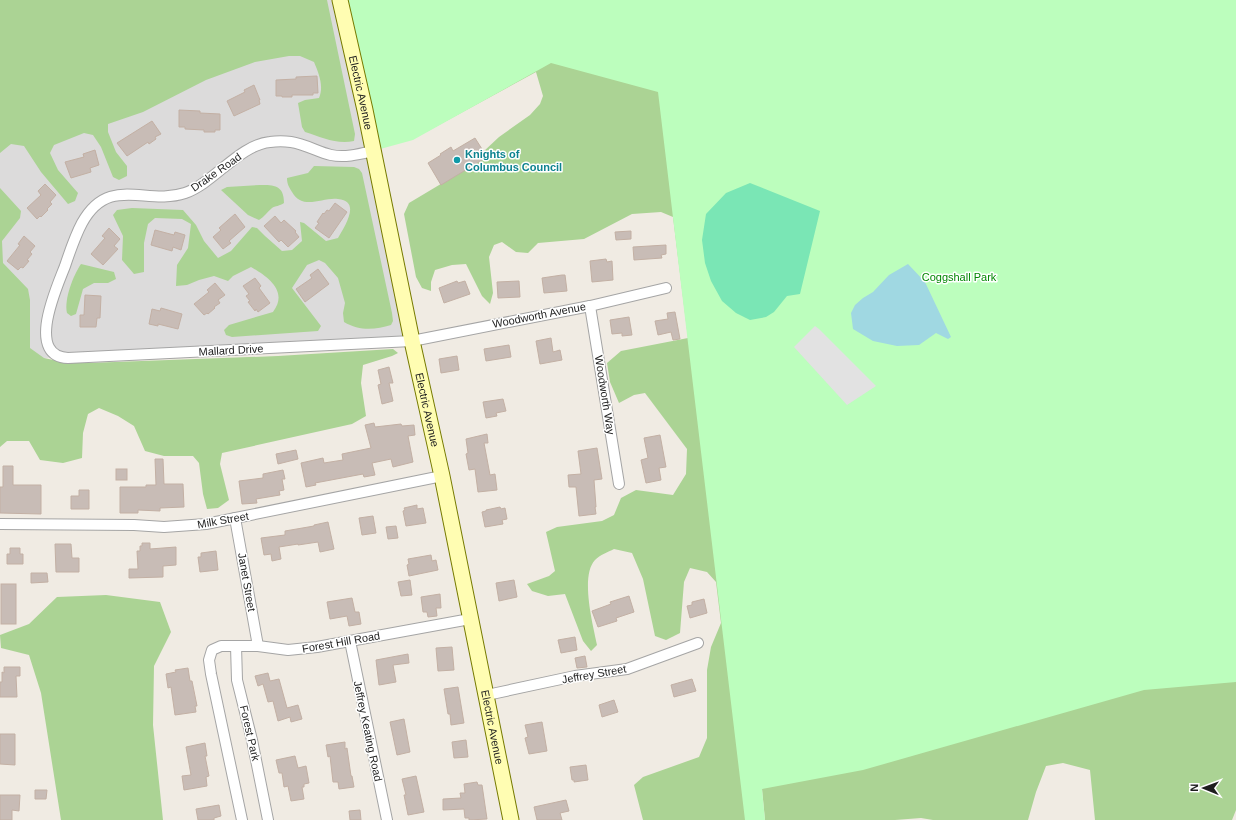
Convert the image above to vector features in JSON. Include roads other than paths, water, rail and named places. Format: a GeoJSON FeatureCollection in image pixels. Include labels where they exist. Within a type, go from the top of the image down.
{"type":"FeatureCollection","features":[{"type":"Feature","properties":{"kind":"main road","name":"Electric Avenue"},"geometry":{"type":"LineString","coordinates":[[340,0],[442,476],[511,820]]}},
{"type":"Feature","properties":{"kind":"street","name":"Drake Road"},"geometry":{"type":"LineString","coordinates":[[52,351],[48,344],[47,335],[47,320],[51,304],[82,222],[93,208],[105,199],[119,194],[159,197],[185,193],[197,188],[248,150],[264,143],[280,141],[293,142],[337,156],[373,151]]}},
{"type":"Feature","properties":{"kind":"street","name":"Woodworth Avenue"},"geometry":{"type":"LineString","coordinates":[[412,340],[590,306],[666,288]]}},
{"type":"Feature","properties":{"kind":"street","name":"Woodworth Way"},"geometry":{"type":"LineString","coordinates":[[590,306],[620,484]]}},
{"type":"Feature","properties":{"kind":"street","name":"Mallard Drive"},"geometry":{"type":"LineString","coordinates":[[52,351],[58,356],[68,358],[412,340]]}},
{"type":"Feature","properties":{"kind":"street","name":"Milk Street"},"geometry":{"type":"LineString","coordinates":[[0,524],[134,525],[175,527],[206,524],[442,476]]}},
{"type":"Feature","properties":{"kind":"street","name":"Janet Street"},"geometry":{"type":"LineString","coordinates":[[235,518],[258,646]]}},
{"type":"Feature","properties":{"kind":"street","name":"Forest Hill Road"},"geometry":{"type":"LineString","coordinates":[[242,820],[211,674],[209,660],[212,650],[220,646],[258,646],[280,650],[297,650],[470,619]]}},
{"type":"Feature","properties":{"kind":"street","name":"Jeffrey Keating Road"},"geometry":{"type":"LineString","coordinates":[[350,641],[387,820]]}},
{"type":"Feature","properties":{"kind":"street","name":"Jeffrey Street"},"geometry":{"type":"LineString","coordinates":[[486,695],[575,676],[626,669],[698,643]]}},
{"type":"Feature","properties":{"kind":"street","name":"Forest Park"},"geometry":{"type":"LineString","coordinates":[[236,646],[237,680],[252,740],[268,820]]}},
{"type":"Feature","properties":{"kind":"water"},"geometry":{"type":"Polygon","coordinates":[[[908,264],[925,282],[951,337],[948,339],[936,333],[919,345],[897,346],[873,341],[853,329],[851,313],[855,305],[873,292],[889,275],[908,264]]]}},
{"type":"Feature","properties":{"kind":"place","name":"Knights of Columbus Council"},"geometry":{"type":"Point","coordinates":[457,160]}},
{"type":"Feature","properties":{"kind":"park label","name":"Coggshall Park"},"geometry":{"type":"Point","coordinates":[959,277]}}]}
